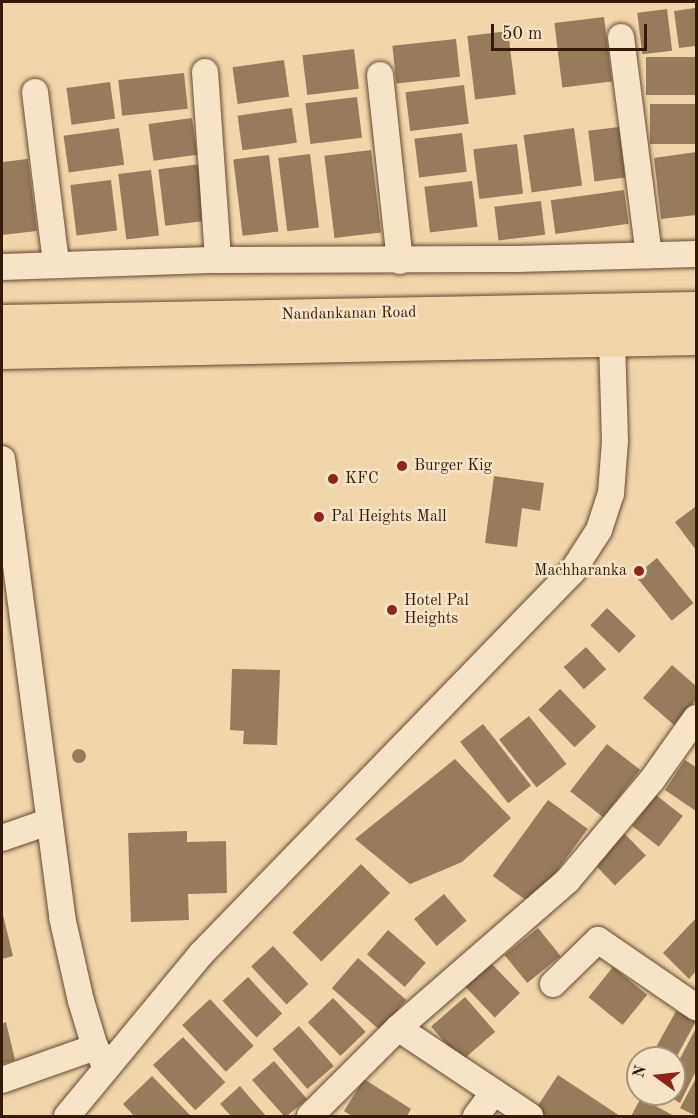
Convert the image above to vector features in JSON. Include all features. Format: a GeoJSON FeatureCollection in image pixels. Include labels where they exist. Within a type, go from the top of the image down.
{"type":"FeatureCollection","features":[{"type":"Feature","properties":{"kind":"main road","name":"Nandankanan Road"},"geometry":{"type":"LineString","coordinates":[[163,333],[696,308]]}},
{"type":"Feature","properties":{"kind":"main road","name":"Nandankanan Road"},"geometry":{"type":"LineString","coordinates":[[2,321],[163,333],[612,340],[696,338]]}},
{"type":"Feature","properties":{"kind":"main road"},"geometry":{"type":"LineString","coordinates":[[2,352],[163,333]]}},
{"type":"Feature","properties":{"kind":"street"},"geometry":{"type":"LineString","coordinates":[[621,37],[649,255]]}},
{"type":"Feature","properties":{"kind":"street"},"geometry":{"type":"LineString","coordinates":[[205,72],[218,260]]}},
{"type":"Feature","properties":{"kind":"street"},"geometry":{"type":"LineString","coordinates":[[380,75],[400,261]]}},
{"type":"Feature","properties":{"kind":"street"},"geometry":{"type":"LineString","coordinates":[[35,92],[56,263]]}},
{"type":"Feature","properties":{"kind":"street"},"geometry":{"type":"LineString","coordinates":[[2,267],[56,263],[218,260],[400,261],[696,254]]}},
{"type":"Feature","properties":{"kind":"street"},"geometry":{"type":"LineString","coordinates":[[67,1116],[101,1057],[572,572],[599,530],[611,494],[615,441],[612,340]]}},
{"type":"Feature","properties":{"kind":"street"},"geometry":{"type":"LineString","coordinates":[[2,459],[62,917],[81,1001],[101,1057]]}},
{"type":"Feature","properties":{"kind":"street"},"geometry":{"type":"LineString","coordinates":[[310,1116],[399,1028],[568,880],[652,780],[696,718]]}},
{"type":"Feature","properties":{"kind":"street"},"geometry":{"type":"LineString","coordinates":[[2,838],[48,822]]}},
{"type":"Feature","properties":{"kind":"street"},"geometry":{"type":"LineString","coordinates":[[554,984],[598,940],[696,1007]]}},
{"type":"Feature","properties":{"kind":"street"},"geometry":{"type":"LineString","coordinates":[[399,1028],[530,1116]]}},
{"type":"Feature","properties":{"kind":"street"},"geometry":{"type":"LineString","coordinates":[[2,1080],[101,1057]]}},
{"type":"Feature","properties":{"kind":"street"},"geometry":{"type":"LineString","coordinates":[[476,1116],[494,1092]]}},
{"type":"Feature","properties":{"kind":"building"},"geometry":{"type":"Polygon","coordinates":[[[695,8],[696,46],[679,48],[674,11],[695,8]]]}},
{"type":"Feature","properties":{"kind":"building"},"geometry":{"type":"Polygon","coordinates":[[[667,9],[672,51],[642,54],[637,13],[667,9]]]}},
{"type":"Feature","properties":{"kind":"building"},"geometry":{"type":"Polygon","coordinates":[[[604,17],[612,82],[562,88],[554,23],[604,17]]]}},
{"type":"Feature","properties":{"kind":"building"},"geometry":{"type":"Polygon","coordinates":[[[508,31],[516,95],[475,100],[467,36],[508,31]]]}},
{"type":"Feature","properties":{"kind":"building"},"geometry":{"type":"Polygon","coordinates":[[[456,39],[460,77],[396,83],[392,46],[456,39]]]}},
{"type":"Feature","properties":{"kind":"building"},"geometry":{"type":"Polygon","coordinates":[[[354,49],[359,89],[307,95],[302,55],[354,49]]]}},
{"type":"Feature","properties":{"kind":"building"},"geometry":{"type":"Polygon","coordinates":[[[646,57],[696,57],[696,95],[646,95],[646,57]]]}},
{"type":"Feature","properties":{"kind":"building"},"geometry":{"type":"Polygon","coordinates":[[[284,60],[289,97],[238,104],[233,67],[284,60]]]}},
{"type":"Feature","properties":{"kind":"building"},"geometry":{"type":"Polygon","coordinates":[[[184,73],[188,109],[122,116],[118,80],[184,73]]]}},
{"type":"Feature","properties":{"kind":"building"},"geometry":{"type":"Polygon","coordinates":[[[110,82],[115,119],[72,125],[66,88],[110,82]]]}},
{"type":"Feature","properties":{"kind":"building"},"geometry":{"type":"Polygon","coordinates":[[[464,85],[469,124],[410,131],[405,92],[464,85]]]}},
{"type":"Feature","properties":{"kind":"building"},"geometry":{"type":"Polygon","coordinates":[[[357,97],[362,138],[310,144],[305,103],[357,97]]]}},
{"type":"Feature","properties":{"kind":"building"},"geometry":{"type":"Polygon","coordinates":[[[650,104],[696,104],[696,144],[650,144],[650,104]]]}},
{"type":"Feature","properties":{"kind":"building"},"geometry":{"type":"Polygon","coordinates":[[[292,108],[297,143],[242,150],[238,116],[292,108]]]}},
{"type":"Feature","properties":{"kind":"building"},"geometry":{"type":"Polygon","coordinates":[[[192,118],[197,155],[154,161],[148,124],[192,118]]]}},
{"type":"Feature","properties":{"kind":"building"},"geometry":{"type":"Polygon","coordinates":[[[619,127],[625,178],[594,181],[588,131],[619,127]]]}},
{"type":"Feature","properties":{"kind":"building"},"geometry":{"type":"Polygon","coordinates":[[[119,128],[124,165],[69,172],[64,136],[119,128]]]}},
{"type":"Feature","properties":{"kind":"building"},"geometry":{"type":"Polygon","coordinates":[[[574,128],[582,185],[532,193],[523,135],[574,128]]]}},
{"type":"Feature","properties":{"kind":"building"},"geometry":{"type":"Polygon","coordinates":[[[462,133],[467,172],[419,178],[414,139],[462,133]]]}},
{"type":"Feature","properties":{"kind":"building"},"geometry":{"type":"Polygon","coordinates":[[[517,144],[523,194],[479,199],[473,149],[517,144]]]}},
{"type":"Feature","properties":{"kind":"building"},"geometry":{"type":"Polygon","coordinates":[[[371,150],[381,232],[334,238],[324,156],[371,150]]]}},
{"type":"Feature","properties":{"kind":"building"},"geometry":{"type":"Polygon","coordinates":[[[696,152],[696,215],[661,219],[654,158],[696,152]]]}},
{"type":"Feature","properties":{"kind":"building"},"geometry":{"type":"Polygon","coordinates":[[[310,154],[319,227],[287,231],[278,158],[310,154]]]}},
{"type":"Feature","properties":{"kind":"building"},"geometry":{"type":"Polygon","coordinates":[[[269,155],[278,231],[243,236],[233,159],[269,155]]]}},
{"type":"Feature","properties":{"kind":"building"},"geometry":{"type":"Polygon","coordinates":[[[28,159],[37,231],[2,235],[2,162],[28,159]]]}},
{"type":"Feature","properties":{"kind":"building"},"geometry":{"type":"Polygon","coordinates":[[[201,164],[208,221],[165,226],[158,169],[201,164]]]}},
{"type":"Feature","properties":{"kind":"building"},"geometry":{"type":"Polygon","coordinates":[[[151,170],[159,236],[126,240],[118,174],[151,170]]]}},
{"type":"Feature","properties":{"kind":"building"},"geometry":{"type":"Polygon","coordinates":[[[111,180],[117,231],[77,236],[70,185],[111,180]]]}},
{"type":"Feature","properties":{"kind":"building"},"geometry":{"type":"Polygon","coordinates":[[[472,181],[478,227],[430,233],[424,187],[472,181]]]}},
{"type":"Feature","properties":{"kind":"building"},"geometry":{"type":"Polygon","coordinates":[[[624,190],[629,224],[555,234],[551,200],[624,190]]]}},
{"type":"Feature","properties":{"kind":"building"},"geometry":{"type":"Polygon","coordinates":[[[541,201],[545,235],[498,240],[494,207],[541,201]]]}},
{"type":"Feature","properties":{"kind":"building"},"geometry":{"type":"Polygon","coordinates":[[[494,476],[544,483],[540,511],[522,508],[517,547],[485,543],[494,476]]]}},
{"type":"Feature","properties":{"kind":"building"},"geometry":{"type":"Polygon","coordinates":[[[695,507],[696,509],[696,550],[675,522],[695,507]]]}},
{"type":"Feature","properties":{"kind":"building"},"geometry":{"type":"Polygon","coordinates":[[[657,558],[694,603],[672,621],[635,576],[657,558]]]}},
{"type":"Feature","properties":{"kind":"building"},"geometry":{"type":"Polygon","coordinates":[[[607,608],[636,636],[619,653],[590,625],[607,608]]]}},
{"type":"Feature","properties":{"kind":"building"},"geometry":{"type":"Polygon","coordinates":[[[586,647],[606,669],[584,689],[564,667],[586,647]]]}},
{"type":"Feature","properties":{"kind":"building"},"geometry":{"type":"Polygon","coordinates":[[[672,665],[696,686],[696,700],[674,725],[643,698],[672,665]]]}},
{"type":"Feature","properties":{"kind":"building"},"geometry":{"type":"Polygon","coordinates":[[[232,669],[280,670],[277,745],[243,744],[244,731],[230,730],[232,669]]]}},
{"type":"Feature","properties":{"kind":"building"},"geometry":{"type":"Polygon","coordinates":[[[560,689],[596,726],[575,747],[538,710],[560,689]]]}},
{"type":"Feature","properties":{"kind":"building"},"geometry":{"type":"Polygon","coordinates":[[[529,716],[567,764],[537,787],[499,739],[529,716]]]}},
{"type":"Feature","properties":{"kind":"building"},"geometry":{"type":"Polygon","coordinates":[[[483,724],[531,785],[508,803],[460,742],[483,724]]]}},
{"type":"Feature","properties":{"kind":"building"},"geometry":{"type":"Polygon","coordinates":[[[607,744],[640,770],[603,817],[570,791],[607,744]]]}},
{"type":"Feature","properties":{"kind":"building"},"geometry":{"type":"Polygon","coordinates":[[[76,749],[82,749],[86,756],[82,763],[76,763],[72,759],[72,753],[76,749]]]}},
{"type":"Feature","properties":{"kind":"building"},"geometry":{"type":"Polygon","coordinates":[[[455,759],[511,818],[462,862],[410,884],[355,839],[455,759]]]}},
{"type":"Feature","properties":{"kind":"building"},"geometry":{"type":"Polygon","coordinates":[[[685,760],[696,767],[696,811],[665,790],[685,760]]]}},
{"type":"Feature","properties":{"kind":"building"},"geometry":{"type":"Polygon","coordinates":[[[656,795],[683,816],[659,847],[632,826],[656,795]]]}},
{"type":"Feature","properties":{"kind":"building"},"geometry":{"type":"Polygon","coordinates":[[[548,800],[588,829],[532,905],[493,876],[548,800]]]}},
{"type":"Feature","properties":{"kind":"building"},"geometry":{"type":"Polygon","coordinates":[[[187,831],[187,842],[226,841],[227,893],[188,894],[189,920],[131,922],[128,833],[187,831]]]}},
{"type":"Feature","properties":{"kind":"building"},"geometry":{"type":"Polygon","coordinates":[[[625,834],[646,856],[615,885],[594,864],[625,834]]]}},
{"type":"Feature","properties":{"kind":"building"},"geometry":{"type":"Polygon","coordinates":[[[361,864],[390,893],[321,962],[292,933],[361,864]]]}},
{"type":"Feature","properties":{"kind":"building"},"geometry":{"type":"Polygon","coordinates":[[[444,894],[466,921],[437,946],[414,919],[444,894]]]}},
{"type":"Feature","properties":{"kind":"building"},"geometry":{"type":"Polygon","coordinates":[[[2,911],[13,956],[2,959],[2,911]]]}},
{"type":"Feature","properties":{"kind":"building"},"geometry":{"type":"Polygon","coordinates":[[[696,918],[696,971],[689,979],[663,953],[696,918]]]}},
{"type":"Feature","properties":{"kind":"building"},"geometry":{"type":"Polygon","coordinates":[[[538,928],[561,956],[527,983],[505,955],[538,928]]]}},
{"type":"Feature","properties":{"kind":"building"},"geometry":{"type":"Polygon","coordinates":[[[388,930],[426,963],[405,987],[367,954],[388,930]]]}},
{"type":"Feature","properties":{"kind":"building"},"geometry":{"type":"Polygon","coordinates":[[[273,946],[308,984],[287,1004],[251,966],[273,946]]]}},
{"type":"Feature","properties":{"kind":"building"},"geometry":{"type":"Polygon","coordinates":[[[358,958],[406,1000],[380,1030],[332,988],[358,958]]]}},
{"type":"Feature","properties":{"kind":"building"},"geometry":{"type":"Polygon","coordinates":[[[488,960],[520,993],[495,1017],[463,984],[488,960]]]}},
{"type":"Feature","properties":{"kind":"building"},"geometry":{"type":"Polygon","coordinates":[[[613,967],[647,995],[623,1025],[588,997],[613,967]]]}},
{"type":"Feature","properties":{"kind":"building"},"geometry":{"type":"Polygon","coordinates":[[[248,977],[282,1014],[257,1037],[222,1001],[248,977]]]}},
{"type":"Feature","properties":{"kind":"building"},"geometry":{"type":"Polygon","coordinates":[[[465,997],[495,1032],[461,1061],[431,1027],[465,997]]]}},
{"type":"Feature","properties":{"kind":"building"},"geometry":{"type":"Polygon","coordinates":[[[333,998],[366,1032],[340,1056],[308,1022],[333,998]]]}},
{"type":"Feature","properties":{"kind":"building"},"geometry":{"type":"Polygon","coordinates":[[[210,999],[254,1046],[226,1072],[182,1025],[210,999]]]}},
{"type":"Feature","properties":{"kind":"building"},"geometry":{"type":"Polygon","coordinates":[[[676,1011],[696,1021],[682,1046],[657,1046],[676,1011]]]}},
{"type":"Feature","properties":{"kind":"building"},"geometry":{"type":"Polygon","coordinates":[[[6,1022],[15,1060],[2,1064],[2,1024],[6,1022]]]}},
{"type":"Feature","properties":{"kind":"building"},"geometry":{"type":"Polygon","coordinates":[[[299,1026],[334,1066],[307,1089],[273,1049],[299,1026]]]}},
{"type":"Feature","properties":{"kind":"building"},"geometry":{"type":"Polygon","coordinates":[[[696,1028],[696,1071],[686,1091],[686,1047],[696,1028]]]}},
{"type":"Feature","properties":{"kind":"building"},"geometry":{"type":"Polygon","coordinates":[[[183,1037],[225,1082],[195,1110],[153,1065],[183,1037]]]}},
{"type":"Feature","properties":{"kind":"building"},"geometry":{"type":"Polygon","coordinates":[[[274,1061],[307,1099],[287,1116],[284,1116],[252,1080],[274,1061]]]}},
{"type":"Feature","properties":{"kind":"building"},"geometry":{"type":"Polygon","coordinates":[[[558,1075],[620,1116],[545,1116],[535,1110],[558,1075]]]}},
{"type":"Feature","properties":{"kind":"building"},"geometry":{"type":"Polygon","coordinates":[[[152,1076],[191,1116],[134,1116],[123,1104],[152,1076]]]}},
{"type":"Feature","properties":{"kind":"building"},"geometry":{"type":"Polygon","coordinates":[[[696,1078],[696,1116],[680,1108],[686,1106],[686,1097],[696,1078]]]}},
{"type":"Feature","properties":{"kind":"building"},"geometry":{"type":"Polygon","coordinates":[[[364,1079],[411,1109],[407,1116],[352,1116],[344,1111],[364,1079]]]}},
{"type":"Feature","properties":{"kind":"building"},"geometry":{"type":"Polygon","coordinates":[[[240,1086],[266,1116],[231,1116],[220,1104],[240,1086]]]}},
{"type":"Feature","properties":{"kind":"building"},"geometry":{"type":"Polygon","coordinates":[[[637,1106],[656,1106],[674,1116],[631,1116],[637,1106]]]}},
{"type":"Feature","properties":{"kind":"place","name":"Burger Kig"},"geometry":{"type":"Point","coordinates":[402,466]}},
{"type":"Feature","properties":{"kind":"place","name":"KFC"},"geometry":{"type":"Point","coordinates":[333,479]}},
{"type":"Feature","properties":{"kind":"place","name":"Pal Heights Mall"},"geometry":{"type":"Point","coordinates":[319,517]}},
{"type":"Feature","properties":{"kind":"place","name":"Machharanka"},"geometry":{"type":"Point","coordinates":[639,571]}},
{"type":"Feature","properties":{"kind":"place","name":"Hotel Pal Heights"},"geometry":{"type":"Point","coordinates":[392,610]}}]}
